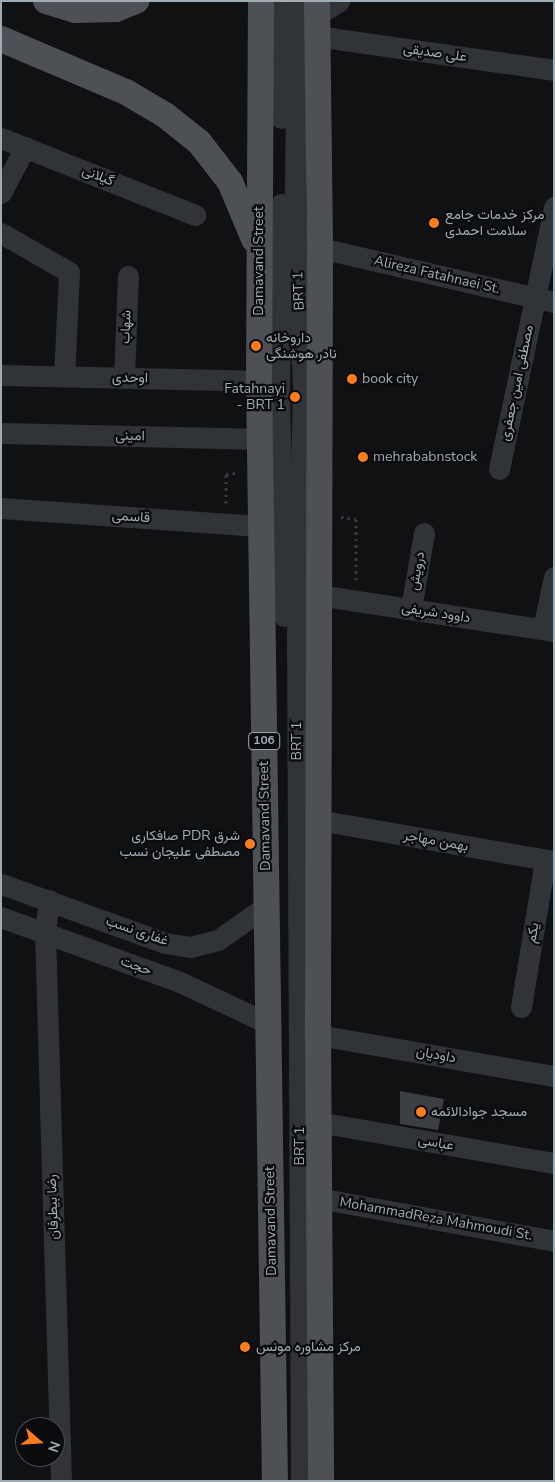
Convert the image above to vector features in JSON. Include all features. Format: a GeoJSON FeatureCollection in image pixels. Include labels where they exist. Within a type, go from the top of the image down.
{"type":"FeatureCollection","features":[{"type":"Feature","properties":{"kind":"main road"},"geometry":{"type":"LineString","coordinates":[[46,1],[76,10],[116,9],[136,1]]}},
{"type":"Feature","properties":{"kind":"main road","name":"Damavand Street"},"geometry":{"type":"LineString","coordinates":[[261,1],[258,248],[260,526],[275,1481]]}},
{"type":"Feature","properties":{"kind":"main road"},"geometry":{"type":"LineString","coordinates":[[315,11],[320,248],[318,1198],[321,1481]]}},
{"type":"Feature","properties":{"kind":"main road"},"geometry":{"type":"LineString","coordinates":[[1,39],[126,92],[165,115],[199,142],[230,182],[258,248]]}},
{"type":"Feature","properties":{"kind":"street","name":"BRT 1"},"geometry":{"type":"LineString","coordinates":[[281,1],[279,395],[285,703],[290,1481]]}},
{"type":"Feature","properties":{"kind":"street"},"geometry":{"type":"LineString","coordinates":[[315,11],[339,1]]}},
{"type":"Feature","properties":{"kind":"street","name":"BRT 1"},"geometry":{"type":"LineString","coordinates":[[301,1481],[297,638],[303,389],[295,204],[315,11]]}},
{"type":"Feature","properties":{"kind":"street","name":"علی صدیقی"},"geometry":{"type":"LineString","coordinates":[[315,11],[554,70]]}},
{"type":"Feature","properties":{"kind":"street","name":"گیلانی"},"geometry":{"type":"LineString","coordinates":[[1,138],[195,215]]}},
{"type":"Feature","properties":{"kind":"street"},"geometry":{"type":"LineString","coordinates":[[1,193],[25,147]]}},
{"type":"Feature","properties":{"kind":"street","name":"مصطفی امین جعفری"},"geometry":{"type":"LineString","coordinates":[[499,469],[544,300],[554,208]]}},
{"type":"Feature","properties":{"kind":"street"},"geometry":{"type":"LineString","coordinates":[[1,233],[69,272],[64,376]]}},
{"type":"Feature","properties":{"kind":"street","name":"Alireza Fatahnaei St."},"geometry":{"type":"LineString","coordinates":[[320,248],[544,300]]}},
{"type":"Feature","properties":{"kind":"street","name":"شهاب"},"geometry":{"type":"LineString","coordinates":[[124,378],[128,276]]}},
{"type":"Feature","properties":{"kind":"street","name":"اوحدی"},"geometry":{"type":"LineString","coordinates":[[1,375],[259,381]]}},
{"type":"Feature","properties":{"kind":"street","name":"امینی"},"geometry":{"type":"LineString","coordinates":[[1,433],[260,439]]}},
{"type":"Feature","properties":{"kind":"street","name":"قاسمی"},"geometry":{"type":"LineString","coordinates":[[1,508],[260,526]]}},
{"type":"Feature","properties":{"kind":"street","name":"درویش"},"geometry":{"type":"LineString","coordinates":[[411,609],[424,533]]}},
{"type":"Feature","properties":{"kind":"street"},"geometry":{"type":"LineString","coordinates":[[548,630],[554,577]]}},
{"type":"Feature","properties":{"kind":"street","name":"داوود شریفی"},"geometry":{"type":"LineString","coordinates":[[318,595],[548,630]]}},
{"type":"Feature","properties":{"kind":"street","name":"بهمن مهاجر"},"geometry":{"type":"LineString","coordinates":[[318,820],[550,860]]}},
{"type":"Feature","properties":{"kind":"street","name":"یکم"},"geometry":{"type":"LineString","coordinates":[[522,1007],[550,860]]}},
{"type":"Feature","properties":{"kind":"street","name":"غفاری نسب"},"geometry":{"type":"LineString","coordinates":[[1,884],[165,943],[190,947],[218,940],[266,906]]}},
{"type":"Feature","properties":{"kind":"street","name":"رضا بیطرفان"},"geometry":{"type":"LineString","coordinates":[[49,900],[45,932],[61,1481]]}},
{"type":"Feature","properties":{"kind":"street","name":"حجت"},"geometry":{"type":"LineString","coordinates":[[1,917],[180,982],[268,1023]]}},
{"type":"Feature","properties":{"kind":"street","name":"داودیان"},"geometry":{"type":"LineString","coordinates":[[318,1035],[554,1076]]}},
{"type":"Feature","properties":{"kind":"street","name":"عباسی"},"geometry":{"type":"LineString","coordinates":[[318,1122],[554,1163]]}},
{"type":"Feature","properties":{"kind":"street","name":"MohammadReza Mahmoudi St."},"geometry":{"type":"LineString","coordinates":[[318,1198],[554,1241]]}},
{"type":"Feature","properties":{"kind":"path"},"geometry":{"type":"LineString","coordinates":[[226,474],[226,506]]}},
{"type":"Feature","properties":{"kind":"path"},"geometry":{"type":"LineString","coordinates":[[356,519],[356,601]]}},
{"type":"Feature","properties":{"kind":"building","name":"مسجد جوادالائمه"},"geometry":{"type":"Polygon","coordinates":[[[400,1091],[444,1099],[438,1130],[400,1124],[400,1091]]]}},
{"type":"Feature","properties":{"kind":"place","name":"مرکز خدمات جامع سلامت احمدی"},"geometry":{"type":"Point","coordinates":[434,223]}},
{"type":"Feature","properties":{"kind":"place","name":"داروخانه نادر هوشنگی"},"geometry":{"type":"Point","coordinates":[256,346]}},
{"type":"Feature","properties":{"kind":"place","name":"book city"},"geometry":{"type":"Point","coordinates":[352,379]}},
{"type":"Feature","properties":{"kind":"place","name":"Fatahnayi - BRT 1"},"geometry":{"type":"Point","coordinates":[295,397]}},
{"type":"Feature","properties":{"kind":"place","name":"mehrababnstock"},"geometry":{"type":"Point","coordinates":[363,457]}},
{"type":"Feature","properties":{"kind":"place","name":"صافکاری PDR شرق مصطفی علیجان نسب"},"geometry":{"type":"Point","coordinates":[250,844]}},
{"type":"Feature","properties":{"kind":"place","name":"مسجد جوادالائمه"},"geometry":{"type":"Point","coordinates":[421,1112]}},
{"type":"Feature","properties":{"kind":"place","name":"مرکز مشاوره مونس"},"geometry":{"type":"Point","coordinates":[245,1347]}}]}
